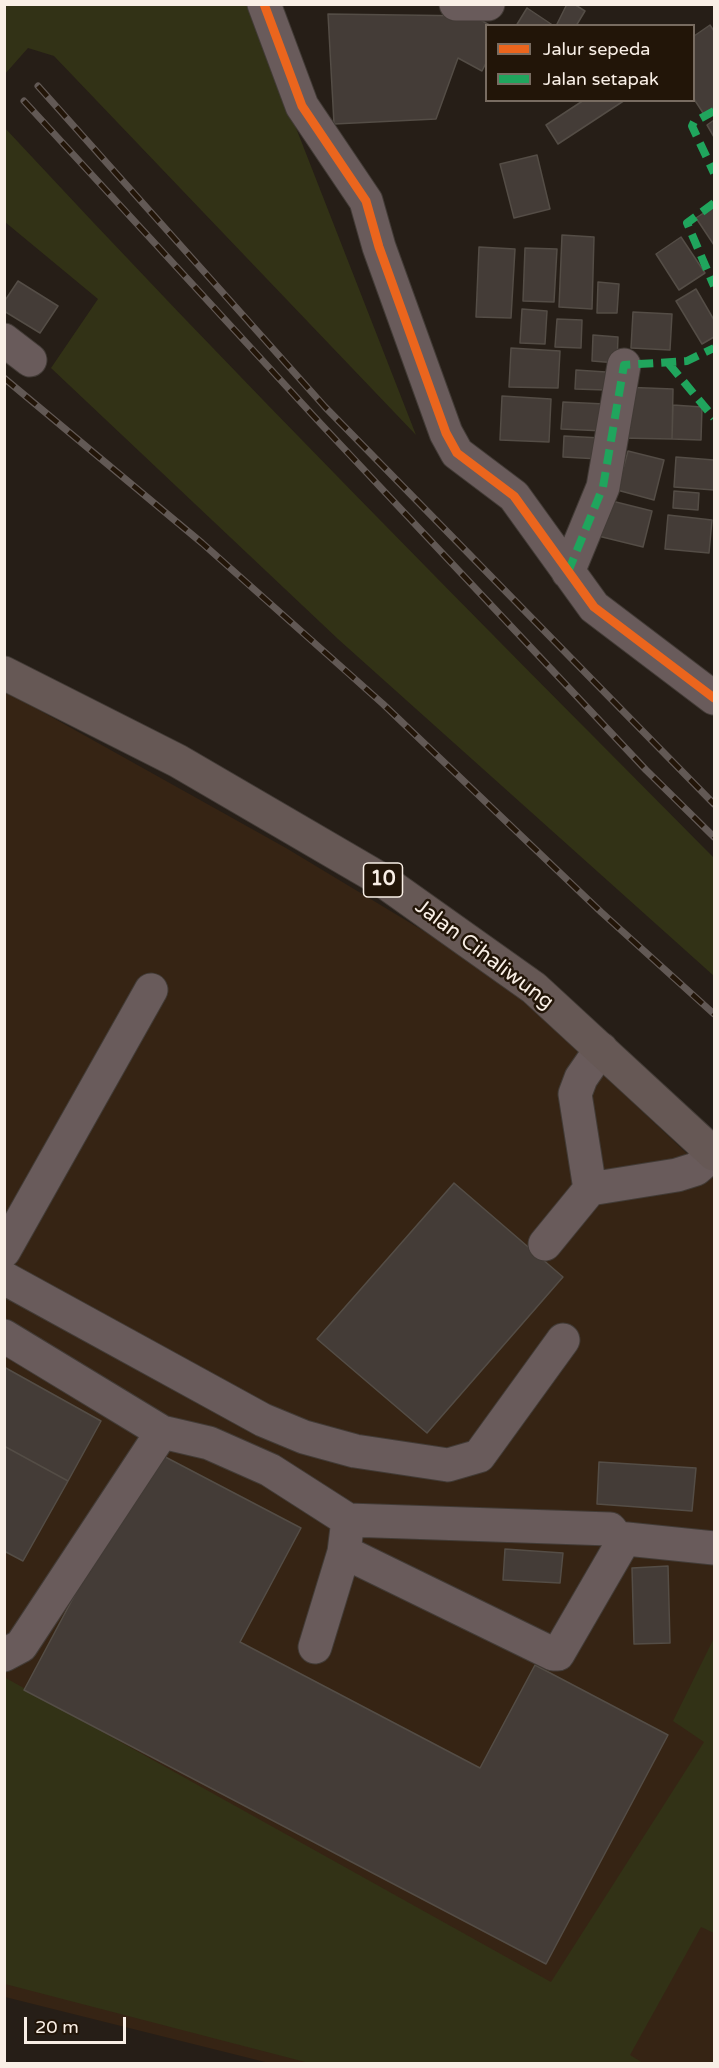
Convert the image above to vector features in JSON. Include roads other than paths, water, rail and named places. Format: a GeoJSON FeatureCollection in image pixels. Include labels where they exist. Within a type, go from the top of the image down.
{"type":"FeatureCollection","features":[{"type":"Feature","properties":{"kind":"highway","name":"Jalan Cihaliwung"},"geometry":{"type":"LineString","coordinates":[[4,673],[178,761],[382,880],[534,988],[714,1154]]}},
{"type":"Feature","properties":{"kind":"street"},"geometry":{"type":"LineString","coordinates":[[264,4],[302,106],[366,201],[446,433],[457,453],[514,496],[594,607],[714,698]]}},
{"type":"Feature","properties":{"kind":"street"},"geometry":{"type":"LineString","coordinates":[[456,4],[488,4]]}},
{"type":"Feature","properties":{"kind":"street"},"geometry":{"type":"LineString","coordinates":[[4,340],[30,360]]}},
{"type":"Feature","properties":{"kind":"street"},"geometry":{"type":"LineString","coordinates":[[568,572],[603,487],[624,365]]}},
{"type":"Feature","properties":{"kind":"street"},"geometry":{"type":"LineString","coordinates":[[4,1251],[151,990]]}},
{"type":"Feature","properties":{"kind":"street"},"geometry":{"type":"LineString","coordinates":[[590,1189],[575,1094],[581,1078],[600,1048]]}},
{"type":"Feature","properties":{"kind":"street"},"geometry":{"type":"LineString","coordinates":[[545,1244],[590,1189],[677,1175],[696,1169],[714,1154]]}},
{"type":"Feature","properties":{"kind":"street"},"geometry":{"type":"LineString","coordinates":[[4,1278],[263,1420],[294,1433],[355,1451],[448,1465],[479,1456],[563,1340]]}},
{"type":"Feature","properties":{"kind":"street"},"geometry":{"type":"LineString","coordinates":[[4,1336],[162,1432],[209,1443],[270,1470],[348,1520],[610,1529],[620,1547],[558,1654],[553,1654],[344,1552]]}},
{"type":"Feature","properties":{"kind":"street"},"geometry":{"type":"LineString","coordinates":[[4,1655],[21,1646],[162,1432]]}},
{"type":"Feature","properties":{"kind":"street"},"geometry":{"type":"LineString","coordinates":[[315,1647],[344,1552],[348,1520]]}},
{"type":"Feature","properties":{"kind":"street"},"geometry":{"type":"LineString","coordinates":[[617,1538],[714,1548]]}},
{"type":"Feature","properties":{"kind":"railway"},"geometry":{"type":"LineString","coordinates":[[38,86],[325,407],[714,804]]}},
{"type":"Feature","properties":{"kind":"railway"},"geometry":{"type":"LineString","coordinates":[[24,101],[320,423],[646,770],[714,837]]}},
{"type":"Feature","properties":{"kind":"railway"},"geometry":{"type":"LineString","coordinates":[[4,378],[202,543],[383,704],[601,912],[714,1014]]}}]}
